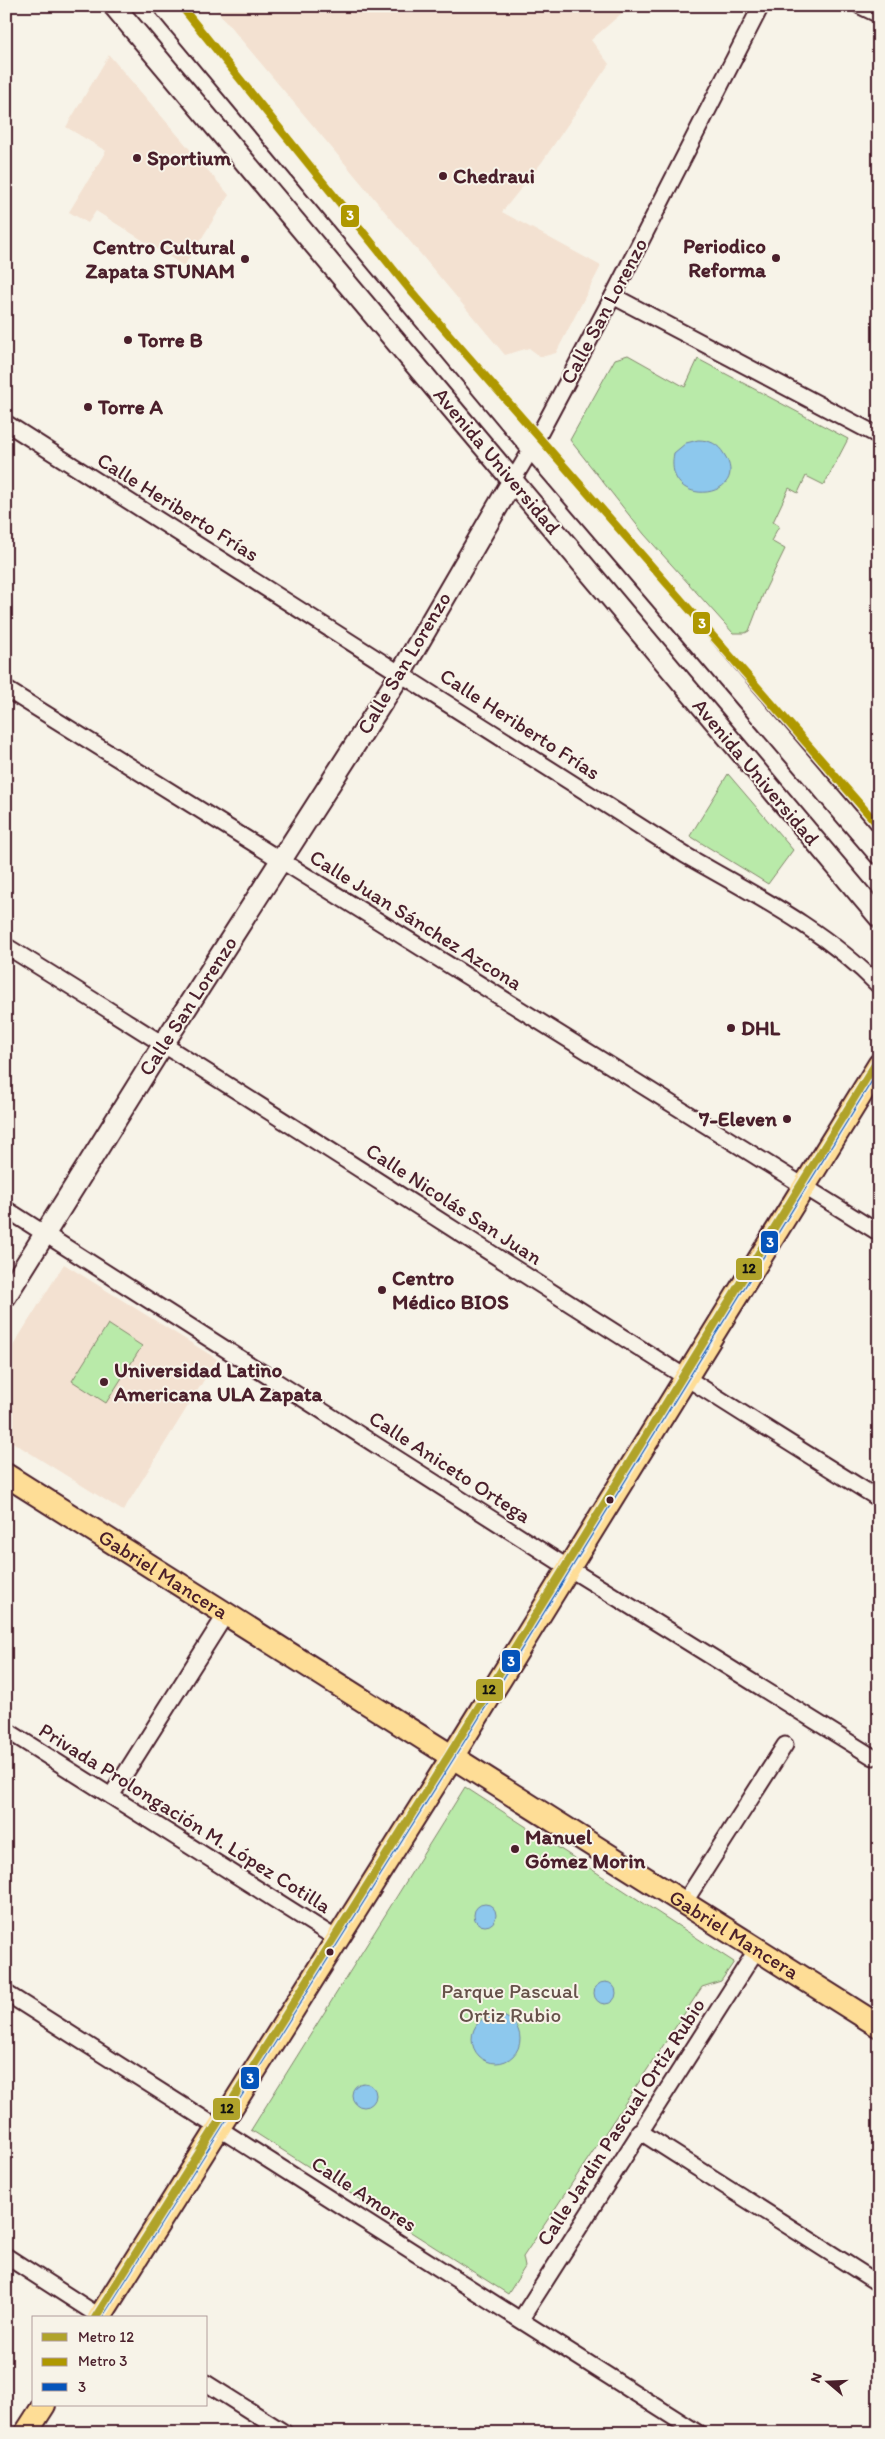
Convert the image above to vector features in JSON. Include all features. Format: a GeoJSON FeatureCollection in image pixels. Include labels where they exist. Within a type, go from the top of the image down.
{"type":"FeatureCollection","features":[{"type":"Feature","properties":{"kind":"main road","name":"Avenida Universidad"},"geometry":{"type":"LineString","coordinates":[[114,6],[879,917]]}},
{"type":"Feature","properties":{"kind":"main road","name":"Avenida Universidad"},"geometry":{"type":"LineString","coordinates":[[164,6],[532,448],[879,854]]}},
{"type":"Feature","properties":{"kind":"main road","name":"Calle San Lorenzo"},"geometry":{"type":"LineString","coordinates":[[6,1296],[164,1043],[401,673],[513,480]]}},
{"type":"Feature","properties":{"kind":"main road"},"geometry":{"type":"LineString","coordinates":[[101,2316],[452,1757],[567,1567],[879,1065]]}},
{"type":"Feature","properties":{"kind":"main road","name":"Gabriel Mancera"},"geometry":{"type":"LineString","coordinates":[[6,1475],[879,2026]]}},
{"type":"Feature","properties":{"kind":"main road"},"geometry":{"type":"LineString","coordinates":[[26,2433],[43,2406]]}},
{"type":"Feature","properties":{"kind":"street","name":"Calle San Lorenzo"},"geometry":{"type":"LineString","coordinates":[[513,480],[613,296],[761,6]]}},
{"type":"Feature","properties":{"kind":"street"},"geometry":{"type":"LineString","coordinates":[[860,6],[879,15]]}},
{"type":"Feature","properties":{"kind":"street"},"geometry":{"type":"LineString","coordinates":[[613,296],[879,436]]}},
{"type":"Feature","properties":{"kind":"street","name":"Calle Heriberto Frías"},"geometry":{"type":"LineString","coordinates":[[6,423],[685,855],[794,918],[834,946],[879,986]]}},
{"type":"Feature","properties":{"kind":"street","name":"Calle Juan Sánchez Azcona"},"geometry":{"type":"LineString","coordinates":[[6,689],[879,1233]]}},
{"type":"Feature","properties":{"kind":"street","name":"Calle Nicolás San Juan"},"geometry":{"type":"LineString","coordinates":[[6,946],[164,1043],[685,1378],[879,1498]]}},
{"type":"Feature","properties":{"kind":"street","name":"Calle Aniceto Ortega"},"geometry":{"type":"LineString","coordinates":[[6,1209],[567,1567],[873,1757]]}},
{"type":"Feature","properties":{"kind":"street"},"geometry":{"type":"LineString","coordinates":[[111,1796],[226,1614]]}},
{"type":"Feature","properties":{"kind":"street","name":"Privada Prolongación M. López Cotilla"},"geometry":{"type":"LineString","coordinates":[[11,1733],[337,1940]]}},
{"type":"Feature","properties":{"kind":"street"},"geometry":{"type":"LineString","coordinates":[[684,1903],[786,1745]]}},
{"type":"Feature","properties":{"kind":"street","name":"Calle Jardin Pascual Ortiz Rubio"},"geometry":{"type":"LineString","coordinates":[[521,2318],[757,1949]]}},
{"type":"Feature","properties":{"kind":"street","name":"Calle Amores"},"geometry":{"type":"LineString","coordinates":[[6,1993],[521,2318],[698,2433]]}},
{"type":"Feature","properties":{"kind":"street"},"geometry":{"type":"LineString","coordinates":[[639,2131],[879,2284]]}},
{"type":"Feature","properties":{"kind":"street"},"geometry":{"type":"LineString","coordinates":[[6,2256],[98,2316]]}},
{"type":"Feature","properties":{"kind":"street"},"geometry":{"type":"LineString","coordinates":[[208,2384],[285,2433]]}},
{"type":"Feature","properties":{"kind":"shaded area","name":"Chedraui"},"geometry":{"type":"Polygon","coordinates":[[[213,6],[630,6],[591,40],[609,64],[542,162],[502,212],[601,266],[556,353],[541,357],[529,348],[505,355],[213,6]]]}},
{"type":"Feature","properties":{"kind":"shaded area"},"geometry":{"type":"Polygon","coordinates":[[[109,55],[229,195],[184,266],[96,211],[88,223],[69,212],[106,151],[66,127],[109,55]]]}},
{"type":"Feature","properties":{"kind":"shaded area","name":"Universidad Latino Americana ULA Zapata"},"geometry":{"type":"Polygon","coordinates":[[[64,1264],[217,1359],[123,1511],[6,1438],[6,1357],[64,1264]]]}},
{"type":"Feature","properties":{"kind":"green space"},"geometry":{"type":"Polygon","coordinates":[[[628,355],[685,387],[698,359],[848,439],[824,485],[806,476],[798,493],[789,488],[773,522],[779,526],[771,541],[785,549],[764,592],[749,631],[745,633],[733,633],[644,534],[570,440],[615,359],[628,355]]]}},
{"type":"Feature","properties":{"kind":"green space"},"geometry":{"type":"Polygon","coordinates":[[[728,774],[793,850],[768,884],[690,836],[728,774]]]}},
{"type":"Feature","properties":{"kind":"green space"},"geometry":{"type":"Polygon","coordinates":[[[108,1324],[142,1346],[106,1403],[72,1381],[108,1324]]]}},
{"type":"Feature","properties":{"kind":"green space","name":"Parque Pascual Ortiz Rubio"},"geometry":{"type":"Polygon","coordinates":[[[465,1787],[734,1962],[721,1981],[702,1987],[523,2257],[525,2267],[508,2294],[251,2130],[465,1787]]]}},
{"type":"Feature","properties":{"kind":"water"},"geometry":{"type":"Polygon","coordinates":[[[698,440],[716,445],[724,454],[730,469],[727,481],[718,489],[706,492],[692,491],[681,484],[674,472],[674,453],[686,443],[698,440]]]}},
{"type":"Feature","properties":{"kind":"water"},"geometry":{"type":"Polygon","coordinates":[[[485,1904],[493,1907],[496,1915],[493,1923],[485,1926],[477,1923],[474,1915],[477,1907],[485,1904]]]}},
{"type":"Feature","properties":{"kind":"water"},"geometry":{"type":"Polygon","coordinates":[[[605,1982],[613,1985],[616,1993],[613,2001],[605,2004],[597,2001],[594,1993],[597,1985],[605,1982]]]}},
{"type":"Feature","properties":{"kind":"water"},"geometry":{"type":"Polygon","coordinates":[[[496,2015],[505,2017],[513,2022],[518,2030],[520,2039],[518,2048],[513,2056],[505,2061],[496,2063],[487,2061],[479,2056],[474,2048],[472,2039],[474,2030],[479,2022],[487,2017],[496,2015]]]}},
{"type":"Feature","properties":{"kind":"water"},"geometry":{"type":"Polygon","coordinates":[[[364,2083],[369,2084],[375,2090],[375,2100],[369,2106],[364,2107],[359,2106],[353,2100],[352,2095],[353,2090],[359,2084],[364,2083]]]}},
{"type":"Feature","properties":{"kind":"metro line","name":"3"},"geometry":{"type":"LineString","coordinates":[[181,6],[410,290],[879,826]]}},
{"type":"Feature","properties":{"kind":"metro line","name":"12"},"geometry":{"type":"LineString","coordinates":[[96,2316],[449,1755],[879,1058]]}},
{"type":"Feature","properties":{"kind":"transit line","name":"3"},"geometry":{"type":"LineString","coordinates":[[100,2316],[452,1757],[879,1065]]}},
{"type":"Feature","properties":{"kind":"place","name":"Sportium"},"geometry":{"type":"Point","coordinates":[137,158]}},
{"type":"Feature","properties":{"kind":"place","name":"Chedraui"},"geometry":{"type":"Point","coordinates":[443,176]}},
{"type":"Feature","properties":{"kind":"place","name":"Periodico Reforma"},"geometry":{"type":"Point","coordinates":[776,258]}},
{"type":"Feature","properties":{"kind":"place","name":"Centro Cultural Zapata STUNAM"},"geometry":{"type":"Point","coordinates":[245,259]}},
{"type":"Feature","properties":{"kind":"place","name":"Torre B"},"geometry":{"type":"Point","coordinates":[128,340]}},
{"type":"Feature","properties":{"kind":"place","name":"Torre A"},"geometry":{"type":"Point","coordinates":[88,407]}},
{"type":"Feature","properties":{"kind":"place","name":"DHL"},"geometry":{"type":"Point","coordinates":[731,1028]}},
{"type":"Feature","properties":{"kind":"place","name":"7-Eleven"},"geometry":{"type":"Point","coordinates":[787,1119]}},
{"type":"Feature","properties":{"kind":"place","name":"Centro Médico BIOS"},"geometry":{"type":"Point","coordinates":[382,1290]}},
{"type":"Feature","properties":{"kind":"place","name":"Universidad Latino Americana ULA Zapata"},"geometry":{"type":"Point","coordinates":[104,1382]}},
{"type":"Feature","properties":{"kind":"place","name":"Manuel Gómez Morin"},"geometry":{"type":"Point","coordinates":[515,1849]}}]}
